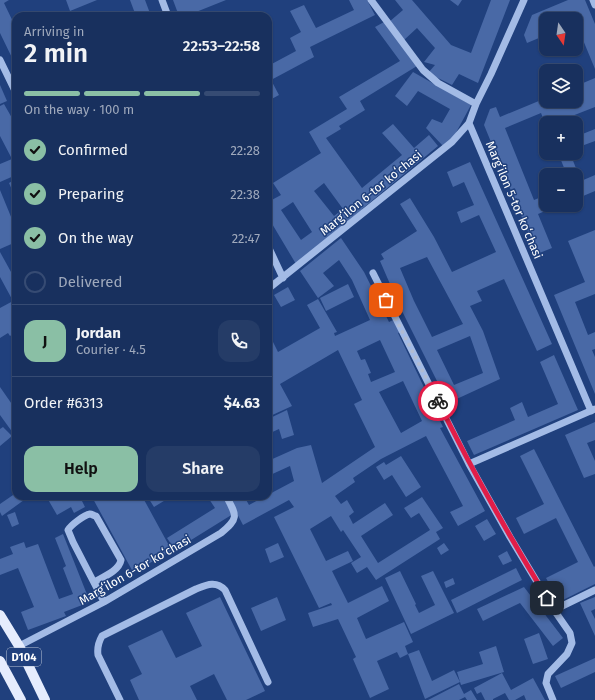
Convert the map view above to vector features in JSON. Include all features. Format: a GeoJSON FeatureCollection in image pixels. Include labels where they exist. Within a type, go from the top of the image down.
{"type":"FeatureCollection","features":[{"type":"Feature","properties":{"kind":"main road","name":"D104"},"geometry":{"type":"LineString","coordinates":[[0,615],[19,646],[44,700]]}},
{"type":"Feature","properties":{"kind":"main road","name":"D104"},"geometry":{"type":"LineString","coordinates":[[0,662],[21,700]]}},
{"type":"Feature","properties":{"kind":"street"},"geometry":{"type":"LineString","coordinates":[[162,0],[166,12]]}},
{"type":"Feature","properties":{"kind":"street"},"geometry":{"type":"LineString","coordinates":[[371,0],[423,70],[438,83],[476,104]]}},
{"type":"Feature","properties":{"kind":"street"},"geometry":{"type":"LineString","coordinates":[[469,123],[476,104],[524,0]]}},
{"type":"Feature","properties":{"kind":"street"},"geometry":{"type":"LineString","coordinates":[[593,0],[595,5]]}},
{"type":"Feature","properties":{"kind":"street"},"geometry":{"type":"LineString","coordinates":[[0,60],[12,85]]}},
{"type":"Feature","properties":{"kind":"street","name":"Margʻilon 6-tor koʻchasi"},"geometry":{"type":"LineString","coordinates":[[272,287],[452,142],[469,123]]}},
{"type":"Feature","properties":{"kind":"street","name":"Margʻilon 5-tor koʻchasi"},"geometry":{"type":"LineString","coordinates":[[469,123],[593,410],[469,464]]}},
{"type":"Feature","properties":{"kind":"street"},"geometry":{"type":"LineString","coordinates":[[272,255],[282,278]]}},
{"type":"Feature","properties":{"kind":"street"},"geometry":{"type":"LineString","coordinates":[[373,273],[469,464],[510,537],[554,610],[570,633],[572,643],[567,654],[548,674],[546,683],[553,700]]}},
{"type":"Feature","properties":{"kind":"street","name":"Margʻilon 6-tor koʻchasi"},"geometry":{"type":"LineString","coordinates":[[19,646],[104,602],[221,533],[230,526],[234,519],[235,513],[228,500]]}},
{"type":"Feature","properties":{"kind":"street"},"geometry":{"type":"LineString","coordinates":[[94,582],[116,569],[120,565],[121,560],[96,516],[91,514],[71,525],[68,530],[73,542],[104,602]]}},
{"type":"Feature","properties":{"kind":"street"},"geometry":{"type":"LineString","coordinates":[[116,699],[98,655],[97,647],[102,636],[210,584],[219,585],[225,590],[268,682]]}},
{"type":"Feature","properties":{"kind":"street"},"geometry":{"type":"LineString","coordinates":[[554,610],[595,590]]}},
{"type":"Feature","properties":{"kind":"building"},"geometry":{"type":"Polygon","coordinates":[[[0,0],[9,0],[4,3],[12,20],[12,58],[0,33],[0,0]]]}},
{"type":"Feature","properties":{"kind":"building"},"geometry":{"type":"Polygon","coordinates":[[[66,0],[97,0],[70,11],[66,0]]]}},
{"type":"Feature","properties":{"kind":"building"},"geometry":{"type":"Polygon","coordinates":[[[130,0],[145,0],[150,12],[134,12],[130,0]]]}},
{"type":"Feature","properties":{"kind":"building"},"geometry":{"type":"Polygon","coordinates":[[[173,0],[226,0],[196,12],[178,12],[173,0]]]}},
{"type":"Feature","properties":{"kind":"building"},"geometry":{"type":"Polygon","coordinates":[[[349,0],[367,0],[375,15],[310,47],[314,57],[272,79],[272,64],[296,51],[290,38],[301,32],[290,11],[304,5],[316,28],[354,10],[349,0]]]}},
{"type":"Feature","properties":{"kind":"building"},"geometry":{"type":"Polygon","coordinates":[[[395,0],[412,0],[451,45],[471,53],[491,0],[510,0],[478,83],[459,74],[452,85],[428,73],[435,65],[424,62],[435,48],[417,28],[404,40],[389,22],[403,10],[395,0]]]}},
{"type":"Feature","properties":{"kind":"building"},"geometry":{"type":"Polygon","coordinates":[[[450,0],[462,0],[458,6],[450,0]]]}},
{"type":"Feature","properties":{"kind":"building"},"geometry":{"type":"Polygon","coordinates":[[[568,0],[585,0],[595,24],[595,69],[583,40],[583,12],[539,12],[568,0]]]}},
{"type":"Feature","properties":{"kind":"building"},"geometry":{"type":"Polygon","coordinates":[[[539,12],[539,38],[527,43],[524,35],[532,15],[539,12]]]}},
{"type":"Feature","properties":{"kind":"building"},"geometry":{"type":"Polygon","coordinates":[[[384,22],[417,66],[360,101],[365,110],[339,126],[341,129],[326,138],[362,188],[402,155],[382,133],[393,124],[414,148],[429,135],[438,146],[362,209],[364,211],[296,264],[272,224],[272,200],[281,195],[273,183],[321,153],[309,132],[347,109],[339,97],[400,61],[375,27],[384,22]],[[324,183],[314,191],[334,216],[343,209],[324,183]],[[293,202],[281,210],[301,240],[312,232],[293,202]]]}},
{"type":"Feature","properties":{"kind":"building"},"geometry":{"type":"Polygon","coordinates":[[[413,72],[471,105],[452,140],[443,146],[426,128],[432,119],[442,123],[450,109],[418,91],[407,106],[395,96],[413,72]]]}},
{"type":"Feature","properties":{"kind":"building"},"geometry":{"type":"Polygon","coordinates":[[[595,78],[595,107],[572,116],[542,116],[541,113],[505,128],[534,200],[539,198],[539,212],[543,212],[538,214],[552,248],[537,254],[484,125],[490,109],[496,107],[500,117],[539,101],[539,108],[583,108],[583,83],[595,78]]]}},
{"type":"Feature","properties":{"kind":"building"},"geometry":{"type":"Polygon","coordinates":[[[272,82],[279,95],[272,99],[272,82]]]}},
{"type":"Feature","properties":{"kind":"building"},"geometry":{"type":"Polygon","coordinates":[[[0,85],[7,101],[0,104],[0,85]]]}},
{"type":"Feature","properties":{"kind":"building"},"geometry":{"type":"Polygon","coordinates":[[[4,104],[12,118],[12,159],[0,136],[0,106],[4,104]]]}},
{"type":"Feature","properties":{"kind":"building"},"geometry":{"type":"Polygon","coordinates":[[[595,129],[595,141],[583,145],[583,134],[595,129]]]}},
{"type":"Feature","properties":{"kind":"building"},"geometry":{"type":"Polygon","coordinates":[[[12,159],[12,177],[0,182],[0,164],[12,159]]]}},
{"type":"Feature","properties":{"kind":"building"},"geometry":{"type":"Polygon","coordinates":[[[561,160],[573,160],[576,168],[564,168],[561,160]]]}},
{"type":"Feature","properties":{"kind":"building"},"geometry":{"type":"Polygon","coordinates":[[[470,162],[552,344],[537,351],[504,279],[477,291],[482,301],[470,306],[483,331],[500,379],[448,403],[400,307],[380,261],[384,259],[381,254],[417,231],[400,204],[410,198],[434,237],[452,272],[496,252],[479,215],[461,223],[457,212],[474,205],[464,182],[453,187],[447,172],[470,162]],[[427,257],[400,268],[432,337],[463,324],[427,257]],[[470,336],[437,350],[454,385],[483,373],[470,336]]]}},
{"type":"Feature","properties":{"kind":"building"},"geometry":{"type":"Polygon","coordinates":[[[595,175],[595,191],[583,196],[583,180],[595,175]]]}},
{"type":"Feature","properties":{"kind":"building"},"geometry":{"type":"Polygon","coordinates":[[[12,181],[12,190],[9,183],[12,181]]]}},
{"type":"Feature","properties":{"kind":"building"},"geometry":{"type":"Polygon","coordinates":[[[0,190],[12,219],[12,244],[0,249],[0,190]]]}},
{"type":"Feature","properties":{"kind":"building"},"geometry":{"type":"Polygon","coordinates":[[[595,230],[595,294],[575,302],[588,335],[595,332],[595,349],[592,350],[595,357],[595,394],[554,295],[585,282],[568,241],[595,230]]]}},
{"type":"Feature","properties":{"kind":"building"},"geometry":{"type":"Polygon","coordinates":[[[341,238],[364,272],[389,322],[395,319],[401,332],[398,333],[443,427],[440,428],[485,511],[458,526],[450,512],[463,506],[426,436],[381,459],[353,478],[355,482],[335,496],[341,504],[347,500],[354,512],[349,516],[353,524],[385,503],[393,515],[361,536],[378,563],[430,530],[419,513],[411,518],[404,508],[422,497],[443,528],[436,532],[440,539],[376,580],[367,567],[357,573],[351,563],[361,557],[343,530],[341,532],[331,516],[310,529],[326,561],[348,551],[353,561],[332,571],[348,603],[382,586],[389,601],[357,618],[366,639],[404,622],[413,642],[405,646],[408,654],[400,658],[397,652],[377,661],[389,689],[370,698],[353,659],[356,657],[338,619],[313,627],[308,613],[332,605],[331,603],[319,608],[274,517],[294,507],[289,500],[243,525],[230,500],[246,500],[249,505],[258,500],[272,500],[272,493],[294,481],[290,466],[272,474],[272,459],[297,448],[311,445],[322,483],[375,447],[354,404],[362,400],[338,350],[280,384],[292,406],[272,415],[272,340],[278,352],[320,328],[307,305],[318,299],[337,332],[334,333],[335,336],[370,320],[352,280],[339,260],[323,273],[334,286],[318,298],[300,271],[341,238]],[[380,340],[357,351],[361,360],[365,359],[371,373],[368,374],[371,382],[395,372],[380,340]],[[403,381],[379,392],[401,433],[422,421],[403,381]]]}},
{"type":"Feature","properties":{"kind":"building"},"geometry":{"type":"Polygon","coordinates":[[[0,252],[12,274],[12,299],[0,277],[0,252]]]}},
{"type":"Feature","properties":{"kind":"building"},"geometry":{"type":"Polygon","coordinates":[[[348,284],[354,297],[326,311],[320,298],[348,284]]]}},
{"type":"Feature","properties":{"kind":"building"},"geometry":{"type":"Polygon","coordinates":[[[288,287],[295,300],[281,307],[274,295],[288,287]]]}},
{"type":"Feature","properties":{"kind":"building"},"geometry":{"type":"Polygon","coordinates":[[[12,302],[12,335],[10,336],[8,333],[0,338],[0,308],[12,302]]]}},
{"type":"Feature","properties":{"kind":"building"},"geometry":{"type":"Polygon","coordinates":[[[554,355],[578,410],[474,455],[467,441],[515,420],[510,408],[522,402],[528,417],[558,404],[540,362],[554,355]]]}},
{"type":"Feature","properties":{"kind":"building"},"geometry":{"type":"Polygon","coordinates":[[[0,387],[12,404],[12,432],[0,415],[0,387]]]}},
{"type":"Feature","properties":{"kind":"building"},"geometry":{"type":"Polygon","coordinates":[[[287,410],[294,435],[282,439],[279,429],[272,432],[272,417],[287,410]]]}},
{"type":"Feature","properties":{"kind":"building"},"geometry":{"type":"Polygon","coordinates":[[[595,422],[595,440],[587,443],[595,461],[595,474],[584,478],[565,435],[595,422]]]}},
{"type":"Feature","properties":{"kind":"building"},"geometry":{"type":"Polygon","coordinates":[[[3,427],[12,436],[0,446],[0,429],[3,427]]]}},
{"type":"Feature","properties":{"kind":"building"},"geometry":{"type":"Polygon","coordinates":[[[534,449],[594,567],[595,566],[595,584],[559,602],[546,578],[578,562],[556,518],[524,534],[516,518],[544,504],[520,456],[534,449]]]}},
{"type":"Feature","properties":{"kind":"building"},"geometry":{"type":"Polygon","coordinates":[[[401,456],[421,487],[406,497],[392,475],[384,480],[376,467],[384,462],[386,465],[401,456]]]}},
{"type":"Feature","properties":{"kind":"building"},"geometry":{"type":"Polygon","coordinates":[[[12,496],[12,500],[24,500],[2,516],[0,512],[0,504],[12,496]]]}},
{"type":"Feature","properties":{"kind":"building"},"geometry":{"type":"Polygon","coordinates":[[[48,500],[84,500],[82,501],[85,507],[74,513],[71,507],[57,515],[48,500]]]}},
{"type":"Feature","properties":{"kind":"building"},"geometry":{"type":"Polygon","coordinates":[[[94,500],[144,500],[172,551],[133,572],[94,500]]]}},
{"type":"Feature","properties":{"kind":"building"},"geometry":{"type":"Polygon","coordinates":[[[150,500],[165,500],[154,507],[150,500]]]}},
{"type":"Feature","properties":{"kind":"building"},"geometry":{"type":"Polygon","coordinates":[[[210,500],[224,500],[233,514],[175,550],[167,538],[215,508],[210,500]]]}},
{"type":"Feature","properties":{"kind":"building"},"geometry":{"type":"Polygon","coordinates":[[[15,512],[19,524],[12,527],[7,515],[15,512]]]}},
{"type":"Feature","properties":{"kind":"building"},"geometry":{"type":"Polygon","coordinates":[[[487,519],[496,534],[484,541],[475,526],[487,519]]]}},
{"type":"Feature","properties":{"kind":"building"},"geometry":{"type":"Polygon","coordinates":[[[63,534],[90,602],[64,612],[66,616],[28,630],[21,612],[34,607],[18,568],[0,575],[0,559],[13,554],[10,547],[24,542],[26,548],[38,544],[59,599],[73,594],[63,568],[66,566],[55,538],[63,534]]]}},
{"type":"Feature","properties":{"kind":"building"},"geometry":{"type":"Polygon","coordinates":[[[278,543],[284,557],[270,563],[265,549],[278,543]]]}},
{"type":"Feature","properties":{"kind":"building"},"geometry":{"type":"Polygon","coordinates":[[[444,543],[449,550],[441,555],[437,548],[444,543]]]}},
{"type":"Feature","properties":{"kind":"building"},"geometry":{"type":"Polygon","coordinates":[[[507,551],[512,561],[503,565],[498,556],[507,551]]]}},
{"type":"Feature","properties":{"kind":"building"},"geometry":{"type":"Polygon","coordinates":[[[516,568],[522,580],[457,613],[451,600],[516,568]]]}},
{"type":"Feature","properties":{"kind":"building"},"geometry":{"type":"Polygon","coordinates":[[[400,571],[419,613],[435,605],[421,576],[433,571],[454,613],[411,634],[385,578],[400,571]]]}},
{"type":"Feature","properties":{"kind":"building"},"geometry":{"type":"Polygon","coordinates":[[[453,578],[455,584],[446,588],[444,582],[453,578]]]}},
{"type":"Feature","properties":{"kind":"building"},"geometry":{"type":"Polygon","coordinates":[[[524,587],[563,638],[553,646],[520,603],[483,621],[477,609],[524,587]]]}},
{"type":"Feature","properties":{"kind":"building"},"geometry":{"type":"Polygon","coordinates":[[[220,597],[265,691],[246,700],[227,700],[214,674],[190,686],[197,700],[139,700],[130,680],[142,674],[128,646],[162,630],[176,658],[202,646],[186,613],[220,597]]]}},
{"type":"Feature","properties":{"kind":"building"},"geometry":{"type":"Polygon","coordinates":[[[277,597],[286,620],[261,631],[251,608],[277,597]]]}},
{"type":"Feature","properties":{"kind":"building"},"geometry":{"type":"Polygon","coordinates":[[[595,597],[595,609],[591,611],[595,619],[595,636],[580,603],[595,597]]]}},
{"type":"Feature","properties":{"kind":"building"},"geometry":{"type":"Polygon","coordinates":[[[539,633],[548,659],[533,664],[524,639],[539,633]]]}},
{"type":"Feature","properties":{"kind":"building"},"geometry":{"type":"Polygon","coordinates":[[[496,646],[504,672],[461,685],[457,672],[483,664],[479,652],[496,646]]]}},
{"type":"Feature","properties":{"kind":"building"},"geometry":{"type":"Polygon","coordinates":[[[419,650],[432,681],[454,670],[460,682],[425,699],[408,654],[419,650]]]}},
{"type":"Feature","properties":{"kind":"building"},"geometry":{"type":"Polygon","coordinates":[[[595,658],[595,672],[561,688],[555,676],[595,658]]]}},
{"type":"Feature","properties":{"kind":"building"},"geometry":{"type":"Polygon","coordinates":[[[502,673],[511,690],[533,678],[545,700],[526,700],[524,695],[515,700],[509,700],[505,693],[493,700],[485,700],[481,692],[477,694],[474,688],[502,673]]]}},
{"type":"Feature","properties":{"kind":"building"},"geometry":{"type":"Polygon","coordinates":[[[459,684],[464,694],[471,690],[477,700],[467,700],[465,697],[459,700],[428,700],[459,684]]]}},
{"type":"Feature","properties":{"kind":"way so far"},"geometry":{"type":"LineString","coordinates":[[386,300],[438,401]]}},
{"type":"Feature","properties":{"kind":"route"},"geometry":{"type":"LineString","coordinates":[[438,401],[469,464],[510,537],[547,598]]}}]}
